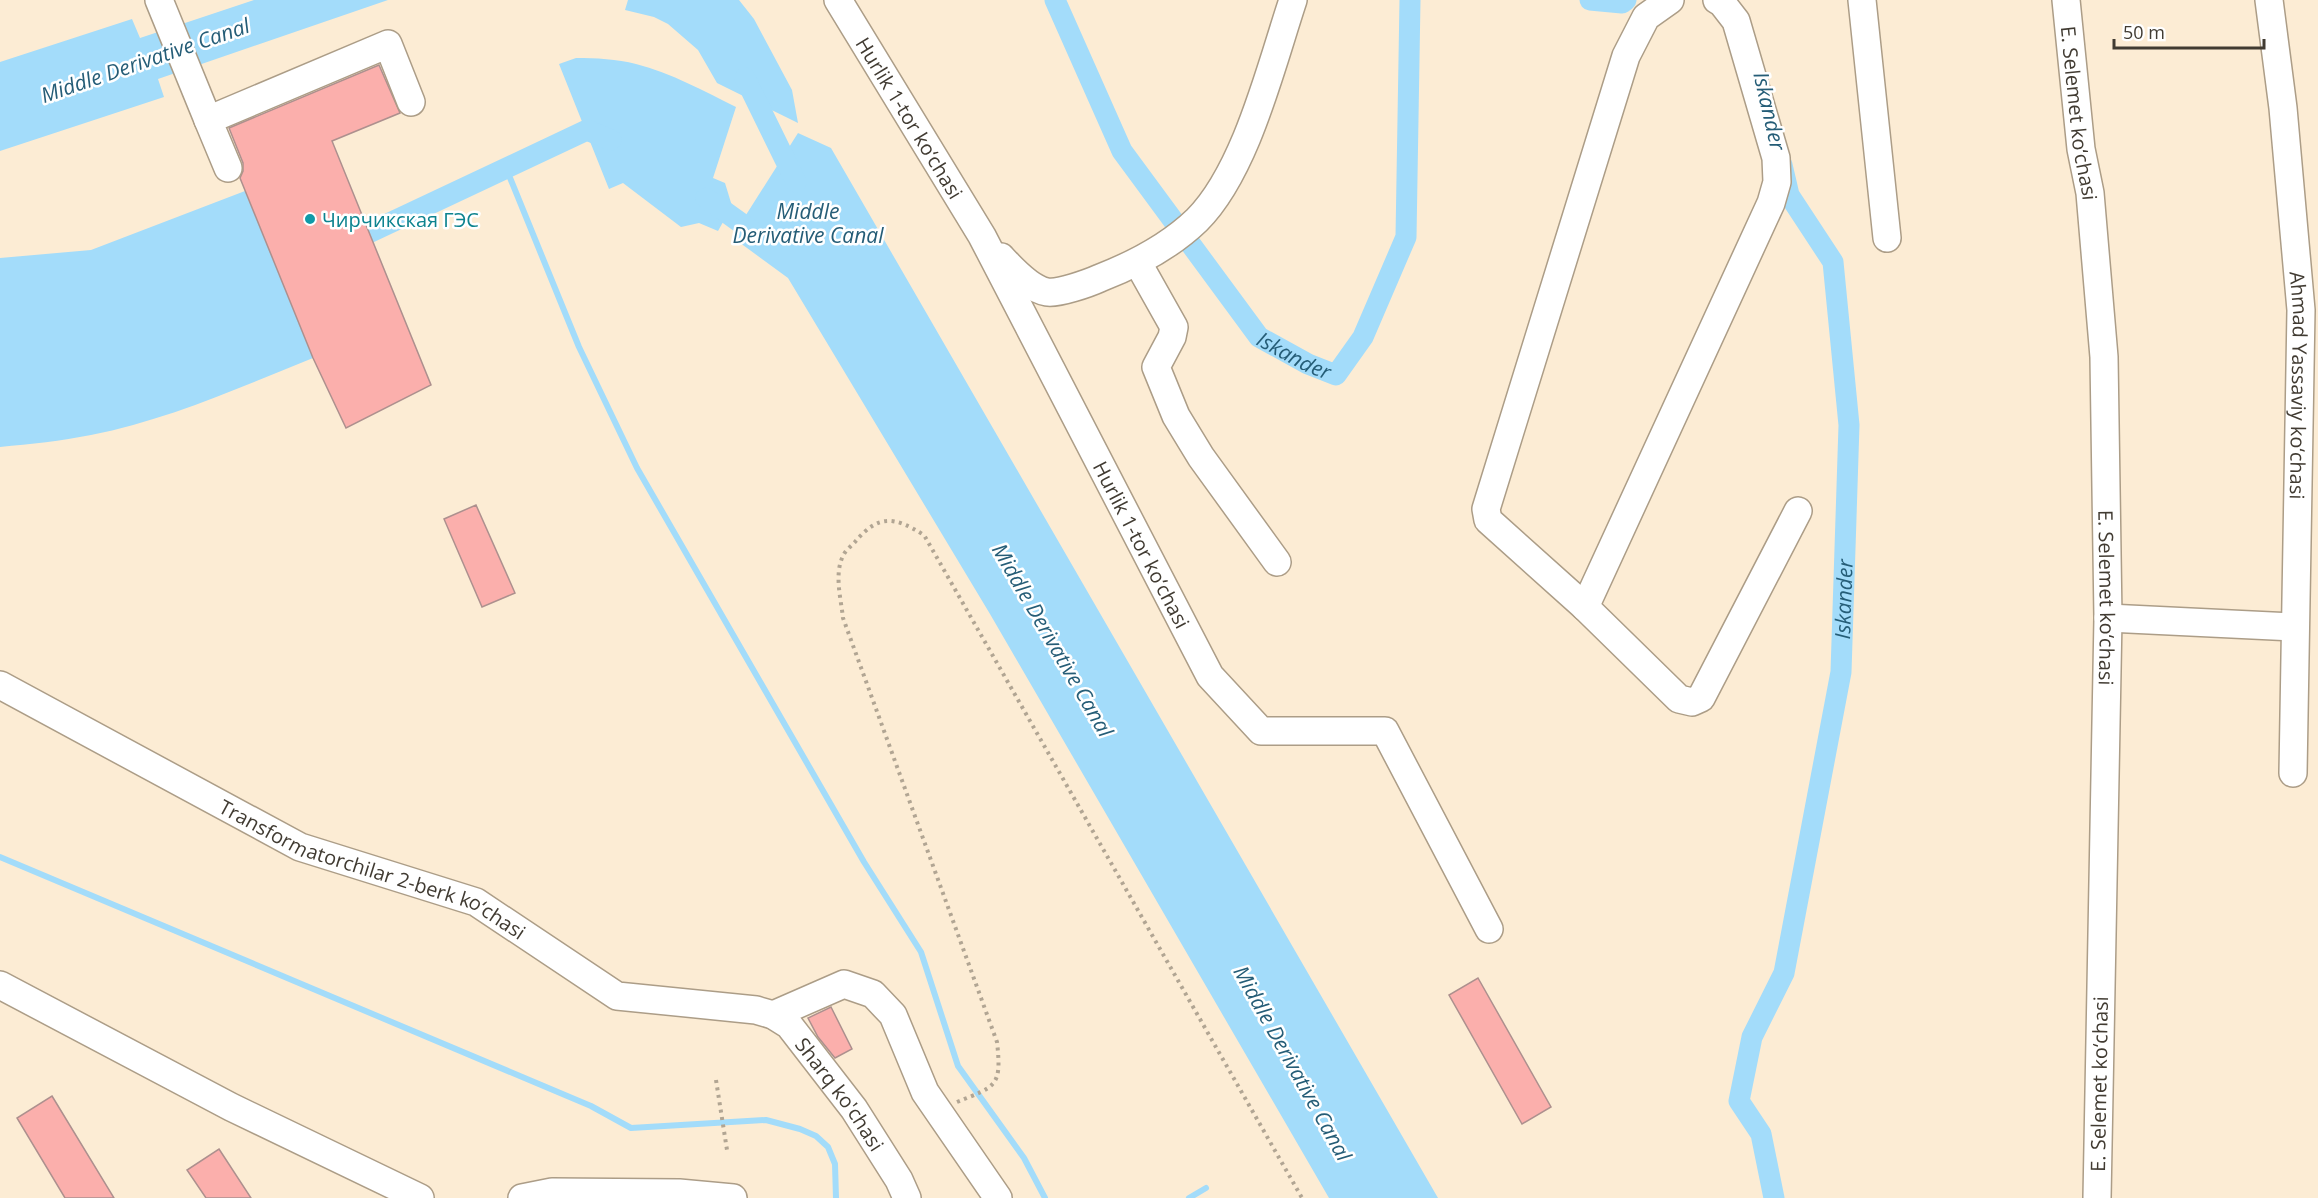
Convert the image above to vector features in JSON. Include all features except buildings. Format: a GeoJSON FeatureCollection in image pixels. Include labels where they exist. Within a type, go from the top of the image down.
{"type":"FeatureCollection","features":[{"type":"Feature","properties":{"kind":"street","name":"Hurlik 1-tor ko‘chasi"},"geometry":{"type":"LineString","coordinates":[[838,0],[982,236],[1210,676],[1261,731],[1384,731],[1489,929]]}},
{"type":"Feature","properties":{"kind":"street","name":"Hurlik 1-tor ko‘chasi"},"geometry":{"type":"LineString","coordinates":[[982,236],[1019,278],[1047,292],[1083,285],[1138,263],[1165,246],[1197,219],[1225,183],[1250,129],[1293,0]]}},
{"type":"Feature","properties":{"kind":"street"},"geometry":{"type":"LineString","coordinates":[[1670,0],[1646,17],[1626,56],[1486,509],[1488,520],[1585,607],[1679,699],[1692,702],[1701,698],[1798,511]]}},
{"type":"Feature","properties":{"kind":"street"},"geometry":{"type":"LineString","coordinates":[[1585,607],[1772,203],[1777,182],[1776,158],[1736,21],[1717,0]]}},
{"type":"Feature","properties":{"kind":"street"},"geometry":{"type":"LineString","coordinates":[[1862,0],[1887,238]]}},
{"type":"Feature","properties":{"kind":"street","name":"E. Selemet ko‘chasi"},"geometry":{"type":"LineString","coordinates":[[2066,0],[2080,149],[2090,193],[2104,357],[2108,618],[2097,1198]]}},
{"type":"Feature","properties":{"kind":"street","name":"Ahmad Yassaviy ko‘chasi"},"geometry":{"type":"LineString","coordinates":[[2269,0],[2283,108],[2301,310],[2293,773]]}},
{"type":"Feature","properties":{"kind":"street"},"geometry":{"type":"LineString","coordinates":[[161,4],[228,168]]}},
{"type":"Feature","properties":{"kind":"street"},"geometry":{"type":"LineString","coordinates":[[208,120],[388,44],[411,102]]}},
{"type":"Feature","properties":{"kind":"street"},"geometry":{"type":"LineString","coordinates":[[1138,263],[1174,327],[1172,337],[1156,367],[1176,416],[1201,457],[1276,562]]}},
{"type":"Feature","properties":{"kind":"street"},"geometry":{"type":"LineString","coordinates":[[2108,618],[2295,627]]}},
{"type":"Feature","properties":{"kind":"street","name":"Transformatorchilar 2-berk ko‘chasi"},"geometry":{"type":"LineString","coordinates":[[0,685],[300,847],[476,902],[617,996],[764,1012]]}},
{"type":"Feature","properties":{"kind":"street"},"geometry":{"type":"LineString","coordinates":[[764,1012],[844,984],[873,994],[893,1015],[925,1092],[998,1198]]}},
{"type":"Feature","properties":{"kind":"street"},"geometry":{"type":"LineString","coordinates":[[0,985],[231,1107],[420,1198]]}},
{"type":"Feature","properties":{"kind":"street","name":"Sharq ko'chasi"},"geometry":{"type":"LineString","coordinates":[[764,1012],[789,1025],[840,1090],[899,1192]]}},
{"type":"Feature","properties":{"kind":"street"},"geometry":{"type":"LineString","coordinates":[[522,1198],[552,1192],[679,1193],[733,1198]]}},
{"type":"Feature","properties":{"kind":"path"},"geometry":{"type":"LineString","coordinates":[[957,1102],[990,1089],[1000,1070],[997,1042],[843,618],[839,582],[843,557],[861,534],[878,521],[902,522],[924,536],[1302,1198]]}},
{"type":"Feature","properties":{"kind":"path"},"geometry":{"type":"LineString","coordinates":[[716,1080],[728,1150]]}},
{"type":"Feature","properties":{"kind":"water"},"geometry":{"type":"Polygon","coordinates":[[[254,0],[388,0],[158,79],[164,97],[0,151],[0,62],[132,19],[140,38],[254,0]]]}},
{"type":"Feature","properties":{"kind":"water"},"geometry":{"type":"Polygon","coordinates":[[[628,0],[739,0],[754,19],[792,90],[798,123],[717,83],[698,50],[668,24],[654,17],[625,10],[628,0]]]}},
{"type":"Feature","properties":{"kind":"water"},"geometry":{"type":"Polygon","coordinates":[[[576,58],[629,62],[649,68],[687,83],[736,107],[713,178],[725,183],[732,206],[718,231],[699,223],[681,227],[623,183],[609,189],[559,64],[576,58]]]}},
{"type":"Feature","properties":{"kind":"water","name":"Middle Derivative Canal"},"geometry":{"type":"Polygon","coordinates":[[[798,133],[831,148],[1438,1198],[1329,1198],[990,614],[788,278],[732,237],[798,133]]]}},
{"type":"Feature","properties":{"kind":"water"},"geometry":{"type":"Polygon","coordinates":[[[245,191],[313,358],[204,402],[120,429],[80,437],[0,447],[0,258],[91,250],[245,191]]]}},
{"type":"Feature","properties":{"kind":"waterway","name":"Iskander"},"geometry":{"type":"LineString","coordinates":[[1055,0],[1122,151],[1259,337],[1308,364],[1336,375],[1363,337],[1406,237],[1410,0]]}},
{"type":"Feature","properties":{"kind":"waterway","name":"Iskander"},"geometry":{"type":"LineString","coordinates":[[1590,0],[1622,3],[1626,0]]}},
{"type":"Feature","properties":{"kind":"waterway","name":"Middle Derivative Canal"},"geometry":{"type":"LineString","coordinates":[[745,78],[796,182]]}},
{"type":"Feature","properties":{"kind":"waterway"},"geometry":{"type":"LineString","coordinates":[[343,245],[587,130],[611,140]]}},
{"type":"Feature","properties":{"kind":"waterway","name":"Iskander"},"geometry":{"type":"LineString","coordinates":[[1774,1198],[1761,1134],[1739,1101],[1752,1037],[1784,973],[1841,672],[1849,425],[1833,262],[1789,195],[1782,165]]}},
{"type":"Feature","properties":{"kind":"waterway"},"geometry":{"type":"LineString","coordinates":[[506,168],[579,347],[637,468],[864,862],[921,952],[958,1066],[1024,1158],[1045,1198]]}},
{"type":"Feature","properties":{"kind":"waterway"},"geometry":{"type":"LineString","coordinates":[[706,198],[763,239]]}},
{"type":"Feature","properties":{"kind":"waterway"},"geometry":{"type":"LineString","coordinates":[[0,857],[591,1106],[631,1128],[766,1120],[800,1129],[816,1136],[828,1147],[835,1164],[836,1198]]}},
{"type":"Feature","properties":{"kind":"waterway"},"geometry":{"type":"LineString","coordinates":[[1189,1198],[1206,1188]]}},
{"type":"Feature","properties":{"kind":"place","name":"Чирчикская ГЭС"},"geometry":{"type":"Point","coordinates":[310,219]}}]}
